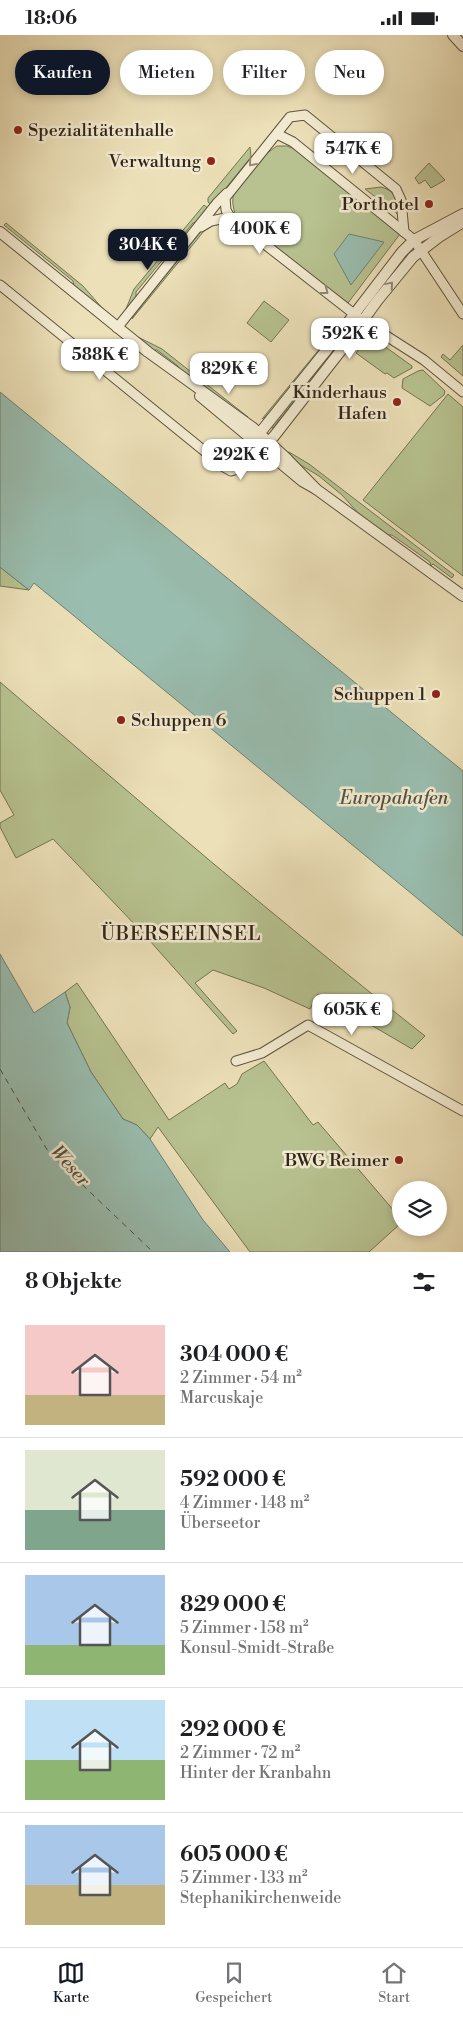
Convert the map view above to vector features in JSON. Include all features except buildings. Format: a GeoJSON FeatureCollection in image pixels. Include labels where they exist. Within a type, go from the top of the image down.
{"type":"FeatureCollection","features":[{"type":"Feature","properties":{"kind":"street"},"geometry":{"type":"LineString","coordinates":[[453,35],[463,46]]}},
{"type":"Feature","properties":{"kind":"street"},"geometry":{"type":"LineString","coordinates":[[117,328],[217,203],[228,193],[290,117],[305,115],[396,189],[401,200],[404,233]]}},
{"type":"Feature","properties":{"kind":"street"},"geometry":{"type":"LineString","coordinates":[[277,134],[293,142],[414,240],[463,314]]}},
{"type":"Feature","properties":{"kind":"street"},"geometry":{"type":"LineString","coordinates":[[228,193],[225,204],[230,217],[363,321],[424,360],[463,392]]}},
{"type":"Feature","properties":{"kind":"street"},"geometry":{"type":"LineString","coordinates":[[259,434],[402,251],[414,240],[463,214]]}},
{"type":"Feature","properties":{"kind":"street"},"geometry":{"type":"LineString","coordinates":[[197,230],[211,221],[230,217]]}},
{"type":"Feature","properties":{"kind":"street"},"geometry":{"type":"LineString","coordinates":[[0,285],[231,471],[238,469],[264,444],[420,251],[463,222]]}},
{"type":"Feature","properties":{"kind":"street"},"geometry":{"type":"LineString","coordinates":[[0,232],[117,328],[183,379],[196,393],[264,444],[302,481],[316,489],[463,597]]}},
{"type":"Feature","properties":{"kind":"street"},"geometry":{"type":"LineString","coordinates":[[183,379],[198,387],[259,434],[264,444]]}},
{"type":"Feature","properties":{"kind":"street"},"geometry":{"type":"LineString","coordinates":[[236,1061],[262,1053],[308,1025],[463,1111]]}},
{"type":"Feature","properties":{"kind":"green space"},"geometry":{"type":"Polygon","coordinates":[[[277,146],[287,146],[297,150],[400,234],[348,303],[236,217],[233,197],[239,184],[265,155],[277,146]]]}},
{"type":"Feature","properties":{"kind":"green space"},"geometry":{"type":"Polygon","coordinates":[[[250,147],[251,157],[212,205],[208,202],[208,198],[250,147]]]}},
{"type":"Feature","properties":{"kind":"green space"},"geometry":{"type":"Polygon","coordinates":[[[429,163],[445,180],[431,188],[425,180],[419,184],[415,178],[429,163]]]}},
{"type":"Feature","properties":{"kind":"green space"},"geometry":{"type":"Polygon","coordinates":[[[381,187],[393,194],[400,216],[365,189],[381,187]]]}},
{"type":"Feature","properties":{"kind":"green space"},"geometry":{"type":"Polygon","coordinates":[[[204,205],[209,209],[198,222],[193,223],[136,292],[136,297],[126,309],[134,289],[204,205]]]}},
{"type":"Feature","properties":{"kind":"green space"},"geometry":{"type":"Polygon","coordinates":[[[6,223],[83,286],[103,309],[74,287],[73,281],[4,225],[6,223]]]}},
{"type":"Feature","properties":{"kind":"green space"},"geometry":{"type":"Polygon","coordinates":[[[217,223],[204,231],[132,319],[202,230],[217,223]]]}},
{"type":"Feature","properties":{"kind":"green space"},"geometry":{"type":"Polygon","coordinates":[[[264,301],[289,320],[271,342],[247,323],[264,301]]]}},
{"type":"Feature","properties":{"kind":"green space"},"geometry":{"type":"Polygon","coordinates":[[[351,325],[353,327],[273,428],[270,426],[351,325]]]}},
{"type":"Feature","properties":{"kind":"green space"},"geometry":{"type":"Polygon","coordinates":[[[335,330],[267,416],[262,419],[335,330]]]}},
{"type":"Feature","properties":{"kind":"green space"},"geometry":{"type":"Polygon","coordinates":[[[136,336],[162,349],[248,417],[178,370],[178,366],[157,350],[152,350],[136,336]]]}},
{"type":"Feature","properties":{"kind":"green space"},"geometry":{"type":"Polygon","coordinates":[[[371,336],[380,339],[380,343],[412,366],[412,368],[394,378],[387,373],[385,374],[356,353],[371,336]]]}},
{"type":"Feature","properties":{"kind":"green space"},"geometry":{"type":"Polygon","coordinates":[[[463,345],[463,376],[441,357],[443,354],[450,360],[463,345]]]}},
{"type":"Feature","properties":{"kind":"green space"},"geometry":{"type":"Polygon","coordinates":[[[423,370],[445,391],[444,395],[430,406],[402,388],[403,379],[423,370]]]}},
{"type":"Feature","properties":{"kind":"green space"},"geometry":{"type":"Polygon","coordinates":[[[448,394],[463,407],[463,576],[363,500],[448,394]]]}},
{"type":"Feature","properties":{"kind":"green space"},"geometry":{"type":"Polygon","coordinates":[[[289,452],[309,464],[454,575],[452,578],[433,564],[431,566],[430,562],[392,535],[386,535],[359,514],[342,495],[319,476],[299,464],[287,453],[289,452]]]}},
{"type":"Feature","properties":{"kind":"green space"},"geometry":{"type":"Polygon","coordinates":[[[0,567],[29,590],[0,586],[0,567]]]}},
{"type":"Feature","properties":{"kind":"green space"},"geometry":{"type":"Polygon","coordinates":[[[0,682],[264,906],[425,1036],[412,1049],[318,994],[310,1009],[264,988],[213,970],[195,983],[237,1031],[233,1034],[141,931],[53,839],[16,858],[0,827],[0,823],[14,815],[0,790],[0,682]]]}},
{"type":"Feature","properties":{"kind":"green space"},"geometry":{"type":"Polygon","coordinates":[[[77,983],[169,1120],[225,1083],[229,1089],[237,1084],[242,1074],[264,1061],[313,1125],[318,1122],[392,1208],[392,1231],[369,1252],[250,1252],[158,1127],[150,1139],[137,1125],[123,1119],[91,1072],[67,1023],[70,1007],[65,992],[77,983]]]}},
{"type":"Feature","properties":{"kind":"water"},"geometry":{"type":"Polygon","coordinates":[[[349,234],[384,242],[351,285],[334,254],[349,234]]]}},
{"type":"Feature","properties":{"kind":"water","name":"Europahafen"},"geometry":{"type":"Polygon","coordinates":[[[0,392],[463,771],[463,936],[34,583],[29,590],[0,567],[0,392]]]}},
{"type":"Feature","properties":{"kind":"water","name":"Weser"},"geometry":{"type":"Polygon","coordinates":[[[0,954],[34,1013],[65,992],[70,1007],[67,1023],[91,1072],[123,1119],[137,1125],[150,1139],[203,1220],[230,1252],[0,1252],[0,954]]]}},
{"type":"Feature","properties":{"kind":"ferry route"},"geometry":{"type":"LineString","coordinates":[[0,1069],[49,1153],[153,1252]]}},
{"type":"Feature","properties":{"kind":"place","name":"Spezialitätenhalle"},"geometry":{"type":"Point","coordinates":[18,130]}},
{"type":"Feature","properties":{"kind":"place","name":"Verwaltung"},"geometry":{"type":"Point","coordinates":[211,161]}},
{"type":"Feature","properties":{"kind":"place","name":"Porthotel"},"geometry":{"type":"Point","coordinates":[429,204]}},
{"type":"Feature","properties":{"kind":"place","name":"Kinderhaus Hafen"},"geometry":{"type":"Point","coordinates":[397,402]}},
{"type":"Feature","properties":{"kind":"place","name":"Schuppen 1"},"geometry":{"type":"Point","coordinates":[436,694]}},
{"type":"Feature","properties":{"kind":"place","name":"Schuppen 6"},"geometry":{"type":"Point","coordinates":[121,720]}},
{"type":"Feature","properties":{"kind":"place","name":"BWG Reimer"},"geometry":{"type":"Point","coordinates":[399,1160]}},
{"type":"Feature","properties":{"kind":"district","name":"ÜBERSEEINSEL"},"geometry":{"type":"Point","coordinates":[181,933]}}]}
